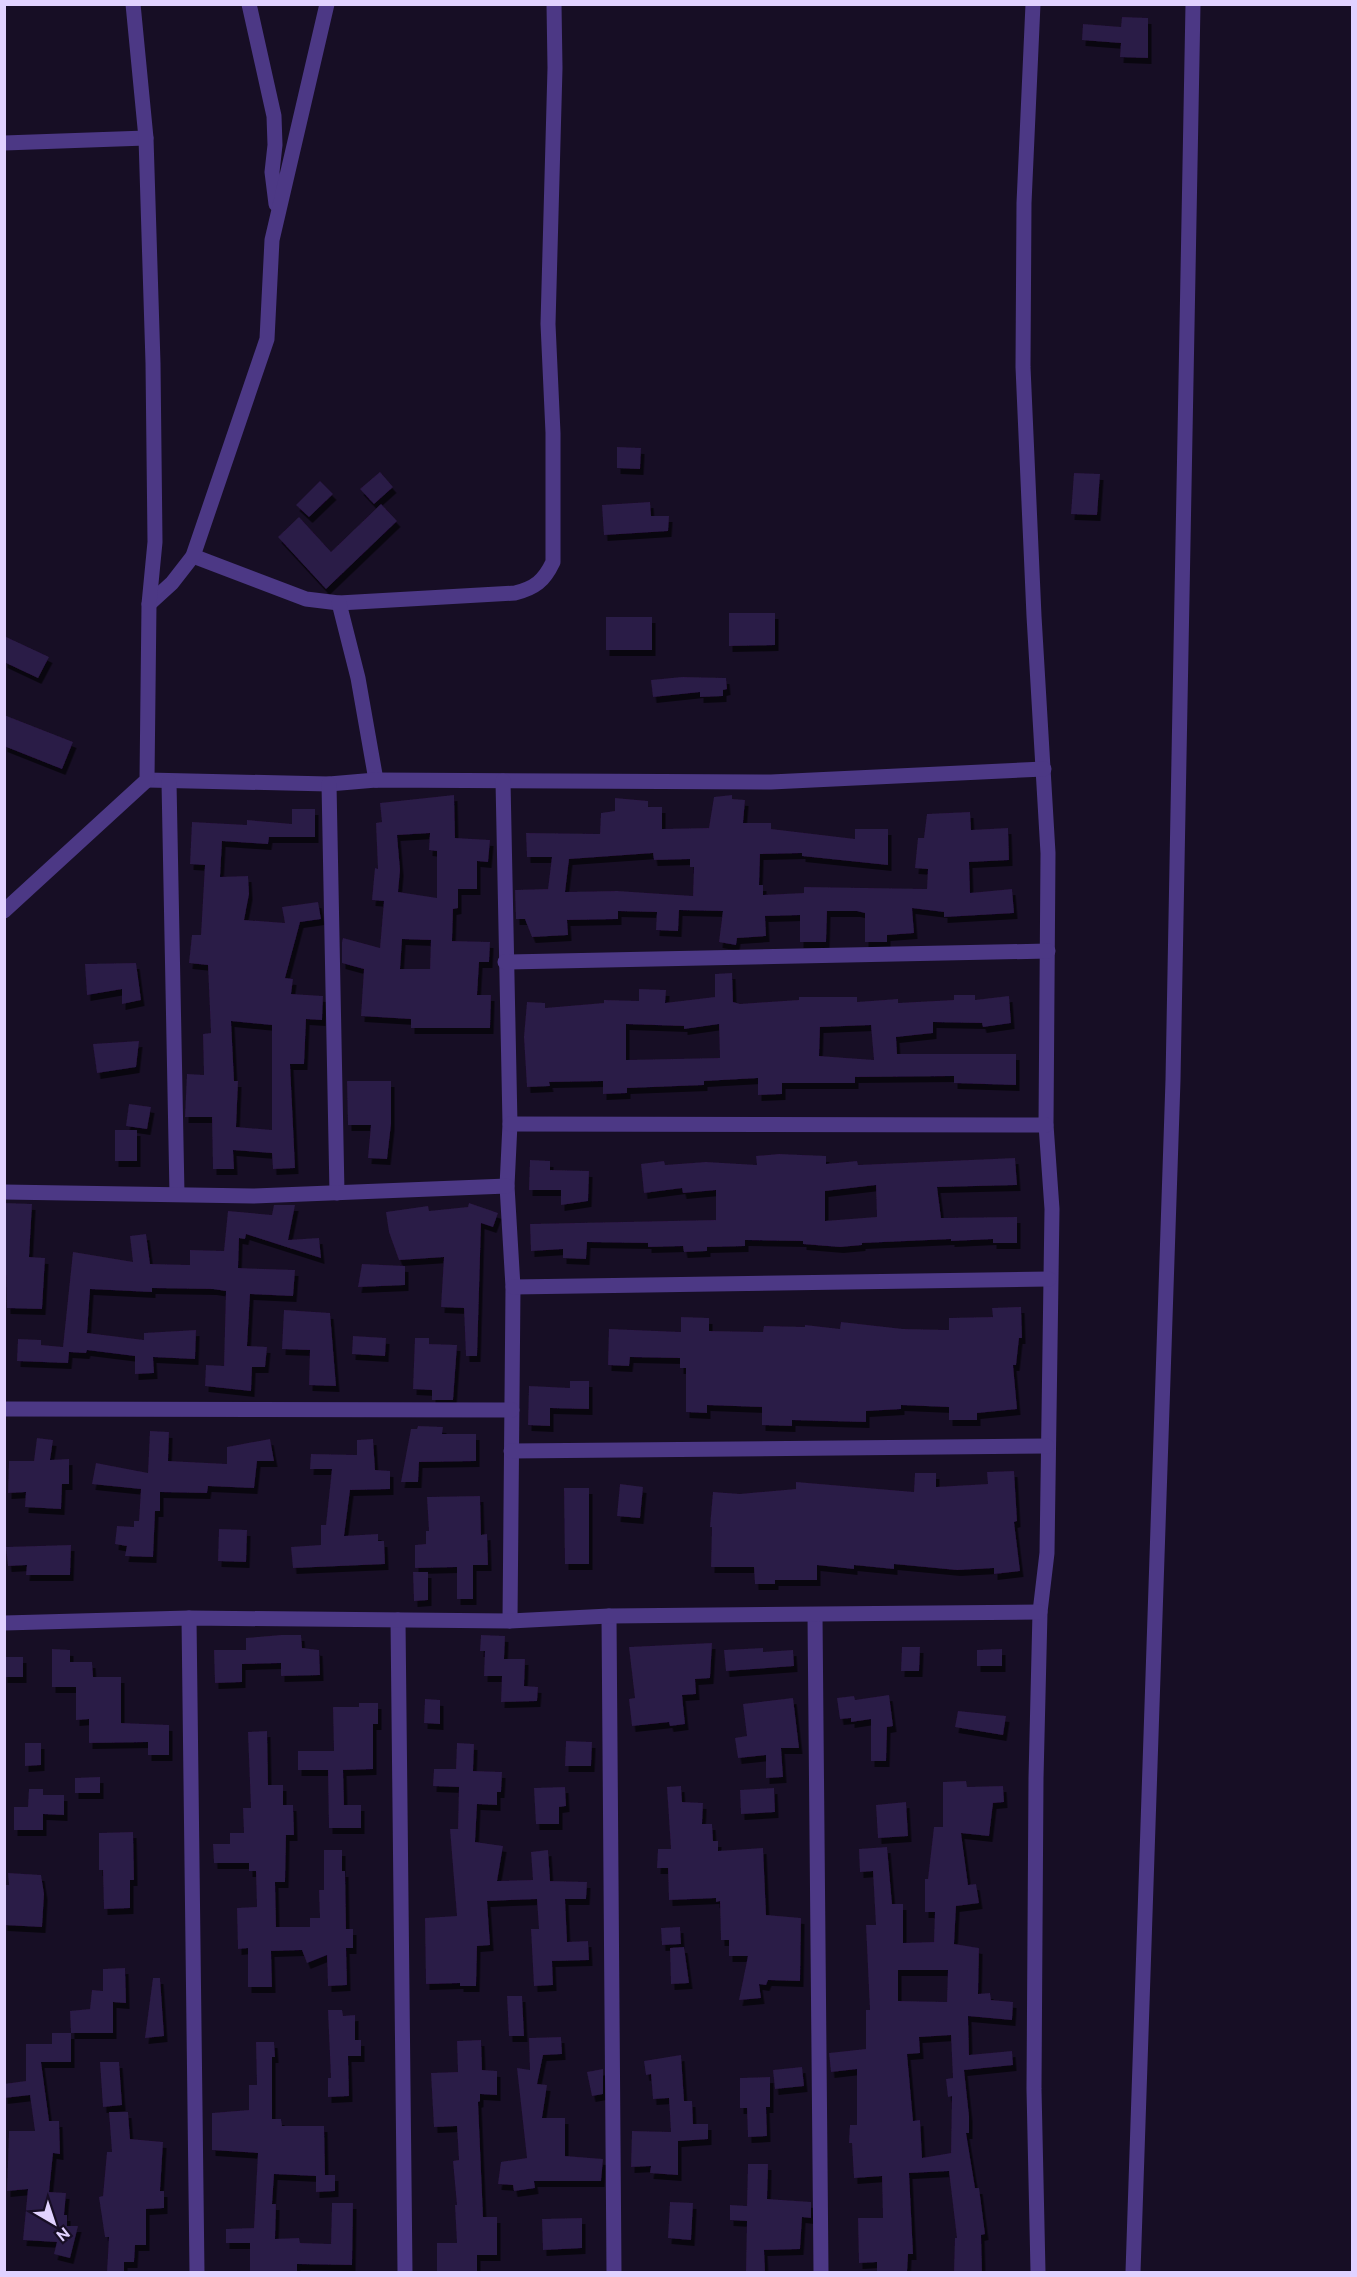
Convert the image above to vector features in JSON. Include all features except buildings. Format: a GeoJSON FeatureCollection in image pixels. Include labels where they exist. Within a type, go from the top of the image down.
{"type":"FeatureCollection","features":[{"type":"Feature","properties":{"kind":"street"},"geometry":{"type":"LineString","coordinates":[[4,911],[147,780],[149,604],[155,542],[153,363],[146,138],[133,4]]}},
{"type":"Feature","properties":{"kind":"street"},"geometry":{"type":"LineString","coordinates":[[249,4],[274,116],[275,145],[272,172],[278,213]]}},
{"type":"Feature","properties":{"kind":"street"},"geometry":{"type":"LineString","coordinates":[[149,604],[172,584],[193,556],[267,339],[272,240],[327,4]]}},
{"type":"Feature","properties":{"kind":"street"},"geometry":{"type":"LineString","coordinates":[[193,556],[306,599],[339,603],[515,593],[531,589],[545,578],[553,562],[553,433],[548,324],[555,68],[554,4]]}},
{"type":"Feature","properties":{"kind":"street"},"geometry":{"type":"LineString","coordinates":[[1033,4],[1024,203],[1023,367],[1034,616],[1044,769],[1048,951],[1046,1125],[1052,1209],[1049,1279],[1047,1553],[1040,1612],[1034,2077],[1038,2272]]}},
{"type":"Feature","properties":{"kind":"street"},"geometry":{"type":"LineString","coordinates":[[1133,2272],[1173,1080],[1193,4]]}},
{"type":"Feature","properties":{"kind":"street"},"geometry":{"type":"LineString","coordinates":[[4,143],[146,138]]}},
{"type":"Feature","properties":{"kind":"street"},"geometry":{"type":"LineString","coordinates":[[339,603],[358,678],[376,780]]}},
{"type":"Feature","properties":{"kind":"street"},"geometry":{"type":"LineString","coordinates":[[147,780],[329,784],[376,780],[771,782],[1044,769]]}},
{"type":"Feature","properties":{"kind":"street"},"geometry":{"type":"LineString","coordinates":[[503,781],[510,1124],[507,1186],[513,1287],[510,1621]]}},
{"type":"Feature","properties":{"kind":"street"},"geometry":{"type":"LineString","coordinates":[[169,782],[177,1194]]}},
{"type":"Feature","properties":{"kind":"street"},"geometry":{"type":"LineString","coordinates":[[329,784],[337,1192]]}},
{"type":"Feature","properties":{"kind":"street"},"geometry":{"type":"LineString","coordinates":[[505,962],[1048,951]]}},
{"type":"Feature","properties":{"kind":"street"},"geometry":{"type":"LineString","coordinates":[[510,1124],[1046,1125]]}},
{"type":"Feature","properties":{"kind":"street"},"geometry":{"type":"LineString","coordinates":[[4,1192],[253,1196],[507,1186]]}},
{"type":"Feature","properties":{"kind":"street"},"geometry":{"type":"LineString","coordinates":[[513,1287],[1049,1279]]}},
{"type":"Feature","properties":{"kind":"street"},"geometry":{"type":"LineString","coordinates":[[4,1409],[512,1410]]}},
{"type":"Feature","properties":{"kind":"street"},"geometry":{"type":"LineString","coordinates":[[511,1451],[1047,1446]]}},
{"type":"Feature","properties":{"kind":"street"},"geometry":{"type":"LineString","coordinates":[[4,1623],[189,1618],[510,1621],[609,1616],[1040,1612]]}},
{"type":"Feature","properties":{"kind":"street"},"geometry":{"type":"LineString","coordinates":[[815,1615],[821,2272]]}},
{"type":"Feature","properties":{"kind":"street"},"geometry":{"type":"LineString","coordinates":[[609,1616],[614,2272]]}},
{"type":"Feature","properties":{"kind":"street"},"geometry":{"type":"LineString","coordinates":[[189,1618],[197,2272]]}},
{"type":"Feature","properties":{"kind":"street"},"geometry":{"type":"LineString","coordinates":[[398,1620],[405,2272]]}}]}
